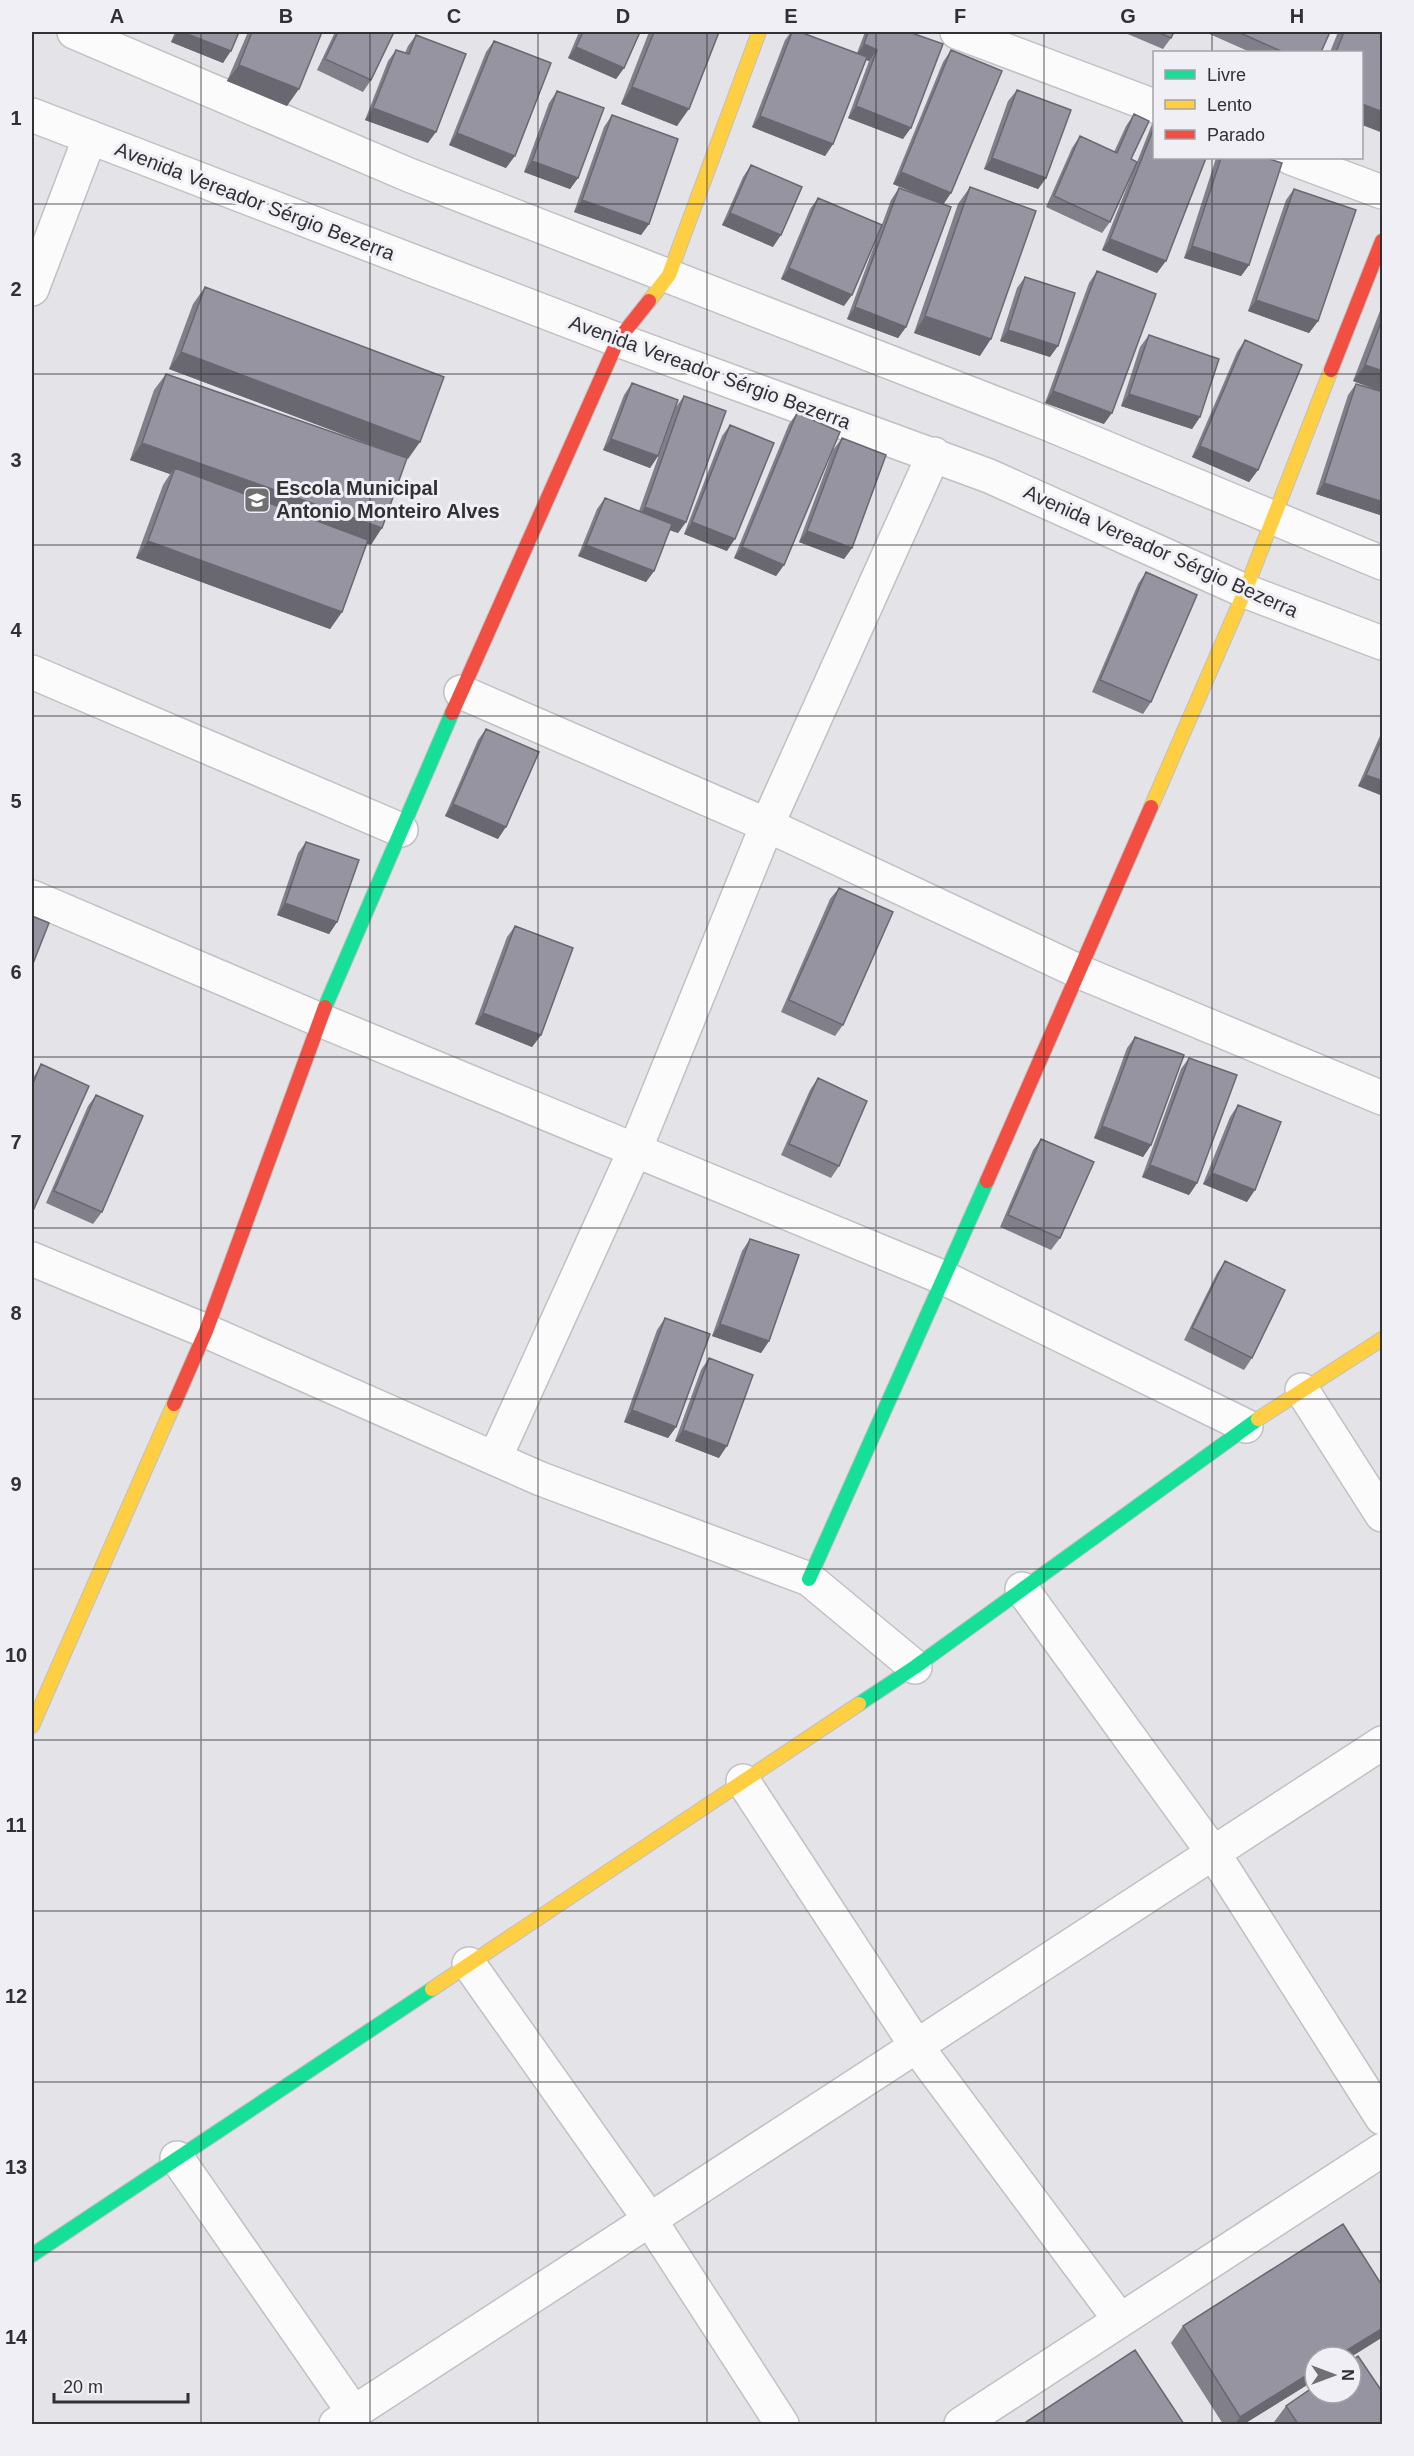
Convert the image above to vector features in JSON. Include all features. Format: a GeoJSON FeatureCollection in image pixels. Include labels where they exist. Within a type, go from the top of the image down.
{"type":"FeatureCollection","features":[{"type":"Feature","properties":{"kind":"street"},"geometry":{"type":"LineString","coordinates":[[74,32],[409,175],[1046,423],[1383,563]]}},
{"type":"Feature","properties":{"kind":"street"},"geometry":{"type":"LineString","coordinates":[[32,1726],[206,1331],[320,1020],[401,830],[618,340],[669,275],[759,32]]}},
{"type":"Feature","properties":{"kind":"street"},"geometry":{"type":"LineString","coordinates":[[957,32],[1153,105]]}},
{"type":"Feature","properties":{"kind":"street","name":"Avenida Vereador Sérgio Bezerra"},"geometry":{"type":"LineString","coordinates":[[32,114],[618,340],[934,454],[989,476],[1245,591],[1383,643]]}},
{"type":"Feature","properties":{"kind":"street"},"geometry":{"type":"LineString","coordinates":[[32,289],[90,137]]}},
{"type":"Feature","properties":{"kind":"street"},"geometry":{"type":"LineString","coordinates":[[1294,159],[1383,192]]}},
{"type":"Feature","properties":{"kind":"street"},"geometry":{"type":"LineString","coordinates":[[809,1579],[1080,972],[1245,591],[1383,241]]}},
{"type":"Feature","properties":{"kind":"street"},"geometry":{"type":"LineString","coordinates":[[495,1458],[635,1150],[767,825],[934,454]]}},
{"type":"Feature","properties":{"kind":"street"},"geometry":{"type":"LineString","coordinates":[[32,672],[401,830]]}},
{"type":"Feature","properties":{"kind":"street"},"geometry":{"type":"LineString","coordinates":[[461,692],[767,825],[1080,972],[1383,1098]]}},
{"type":"Feature","properties":{"kind":"street"},"geometry":{"type":"LineString","coordinates":[[32,897],[320,1020],[942,1277],[1246,1426]]}},
{"type":"Feature","properties":{"kind":"street"},"geometry":{"type":"LineString","coordinates":[[32,1259],[206,1331],[541,1479],[809,1579],[915,1667]]}},
{"type":"Feature","properties":{"kind":"street"},"geometry":{"type":"LineString","coordinates":[[32,2256],[915,1667],[1246,1426],[1383,1339]]}},
{"type":"Feature","properties":{"kind":"street"},"geometry":{"type":"LineString","coordinates":[[1302,1390],[1383,1515]]}},
{"type":"Feature","properties":{"kind":"street"},"geometry":{"type":"LineString","coordinates":[[1022,1589],[1214,1854],[1383,2118]]}},
{"type":"Feature","properties":{"kind":"street"},"geometry":{"type":"LineString","coordinates":[[177,2158],[345,2419],[1383,1743]]}},
{"type":"Feature","properties":{"kind":"street"},"geometry":{"type":"LineString","coordinates":[[743,1781],[916,2047],[1120,2320]]}},
{"type":"Feature","properties":{"kind":"street"},"geometry":{"type":"LineString","coordinates":[[469,1964],[650,2220],[782,2424]]}},
{"type":"Feature","properties":{"kind":"street"},"geometry":{"type":"LineString","coordinates":[[961,2424],[1383,2150]]}},
{"type":"Feature","properties":{"kind":"building"},"geometry":{"type":"Polygon","coordinates":[[[182,32],[239,32],[231,51],[182,32]]]}},
{"type":"Feature","properties":{"kind":"building"},"geometry":{"type":"Polygon","coordinates":[[[252,32],[322,32],[299,89],[239,65],[252,32]]]}},
{"type":"Feature","properties":{"kind":"building"},"geometry":{"type":"Polygon","coordinates":[[[338,32],[394,32],[371,80],[325,59],[338,32]]]}},
{"type":"Feature","properties":{"kind":"building"},"geometry":{"type":"Polygon","coordinates":[[[583,32],[640,32],[624,68],[576,47],[583,32]]]}},
{"type":"Feature","properties":{"kind":"building"},"geometry":{"type":"Polygon","coordinates":[[[654,32],[719,32],[689,109],[632,87],[654,32]]]}},
{"type":"Feature","properties":{"kind":"building"},"geometry":{"type":"Polygon","coordinates":[[[792,32],[800,32],[867,57],[833,144],[760,116],[792,32]]]}},
{"type":"Feature","properties":{"kind":"building"},"geometry":{"type":"Polygon","coordinates":[[[868,32],[909,32],[943,44],[911,128],[856,106],[877,50],[864,44],[868,32]]]}},
{"type":"Feature","properties":{"kind":"building"},"geometry":{"type":"Polygon","coordinates":[[[1157,32],[1174,32],[1171,38],[1157,32]]]}},
{"type":"Feature","properties":{"kind":"building"},"geometry":{"type":"Polygon","coordinates":[[[1238,32],[1330,32],[1321,51],[1281,51],[1238,32]]]}},
{"type":"Feature","properties":{"kind":"building"},"geometry":{"type":"Polygon","coordinates":[[[1344,32],[1383,32],[1383,112],[1363,104],[1363,51],[1336,51],[1344,32]]]}},
{"type":"Feature","properties":{"kind":"building"},"geometry":{"type":"Polygon","coordinates":[[[416,35],[466,54],[436,132],[373,108],[396,50],[409,54],[416,35]]]}},
{"type":"Feature","properties":{"kind":"building"},"geometry":{"type":"Polygon","coordinates":[[[494,41],[551,63],[515,156],[457,133],[494,41]]]}},
{"type":"Feature","properties":{"kind":"building"},"geometry":{"type":"Polygon","coordinates":[[[951,50],[1002,71],[951,193],[901,172],[951,50]]]}},
{"type":"Feature","properties":{"kind":"building"},"geometry":{"type":"Polygon","coordinates":[[[1017,90],[1071,110],[1046,178],[992,158],[1017,90]]]}},
{"type":"Feature","properties":{"kind":"building"},"geometry":{"type":"Polygon","coordinates":[[[557,91],[604,108],[578,178],[532,161],[557,91]]]}},
{"type":"Feature","properties":{"kind":"building"},"geometry":{"type":"Polygon","coordinates":[[[1134,114],[1149,121],[1131,159],[1137,162],[1110,222],[1054,196],[1080,136],[1117,153],[1134,114]]]}},
{"type":"Feature","properties":{"kind":"building"},"geometry":{"type":"Polygon","coordinates":[[[612,115],[678,139],[649,224],[582,200],[612,115]]]}},
{"type":"Feature","properties":{"kind":"building"},"geometry":{"type":"Polygon","coordinates":[[[1153,130],[1153,159],[1206,159],[1166,261],[1110,239],[1153,130]]]}},
{"type":"Feature","properties":{"kind":"building"},"geometry":{"type":"Polygon","coordinates":[[[1221,159],[1269,159],[1282,163],[1249,265],[1192,246],[1221,159]]]}},
{"type":"Feature","properties":{"kind":"building"},"geometry":{"type":"Polygon","coordinates":[[[751,165],[802,187],[781,235],[730,213],[751,165]]]}},
{"type":"Feature","properties":{"kind":"building"},"geometry":{"type":"Polygon","coordinates":[[[970,187],[1036,211],[991,339],[925,316],[970,187]]]}},
{"type":"Feature","properties":{"kind":"building"},"geometry":{"type":"Polygon","coordinates":[[[899,188],[951,207],[906,327],[855,307],[899,188]]]}},
{"type":"Feature","properties":{"kind":"building"},"geometry":{"type":"Polygon","coordinates":[[[1294,189],[1356,210],[1318,321],[1256,300],[1294,189]]]}},
{"type":"Feature","properties":{"kind":"building"},"geometry":{"type":"Polygon","coordinates":[[[818,198],[882,225],[852,295],[789,268],[818,198]]]}},
{"type":"Feature","properties":{"kind":"building"},"geometry":{"type":"Polygon","coordinates":[[[1097,271],[1156,294],[1112,413],[1053,391],[1097,271]]]}},
{"type":"Feature","properties":{"kind":"building"},"geometry":{"type":"Polygon","coordinates":[[[1025,277],[1075,293],[1058,346],[1008,330],[1025,277]]]}},
{"type":"Feature","properties":{"kind":"building"},"geometry":{"type":"Polygon","coordinates":[[[205,287],[444,377],[420,442],[181,352],[205,287]]]}},
{"type":"Feature","properties":{"kind":"building"},"geometry":{"type":"Polygon","coordinates":[[[1383,317],[1383,371],[1365,365],[1383,317]]]}},
{"type":"Feature","properties":{"kind":"building"},"geometry":{"type":"Polygon","coordinates":[[[1149,335],[1219,359],[1200,417],[1129,394],[1149,335]]]}},
{"type":"Feature","properties":{"kind":"building"},"geometry":{"type":"Polygon","coordinates":[[[1245,340],[1302,365],[1258,470],[1200,446],[1245,340]]]}},
{"type":"Feature","properties":{"kind":"building"},"geometry":{"type":"Polygon","coordinates":[[[166,374],[407,458],[382,528],[142,443],[166,374]]]}},
{"type":"Feature","properties":{"kind":"building"},"geometry":{"type":"Polygon","coordinates":[[[632,383],[678,400],[658,456],[611,439],[632,383]]]}},
{"type":"Feature","properties":{"kind":"building"},"geometry":{"type":"Polygon","coordinates":[[[1356,384],[1383,392],[1383,502],[1324,483],[1356,384]]]}},
{"type":"Feature","properties":{"kind":"building"},"geometry":{"type":"Polygon","coordinates":[[[684,396],[726,411],[686,522],[645,507],[684,396]]]}},
{"type":"Feature","properties":{"kind":"building"},"geometry":{"type":"Polygon","coordinates":[[[797,413],[840,432],[784,565],[742,547],[797,413]]]}},
{"type":"Feature","properties":{"kind":"building"},"geometry":{"type":"Polygon","coordinates":[[[730,425],[774,443],[735,539],[692,522],[730,425]]]}},
{"type":"Feature","properties":{"kind":"building"},"geometry":{"type":"Polygon","coordinates":[[[842,438],[886,455],[852,548],[807,531],[842,438]]]}},
{"type":"Feature","properties":{"kind":"building"},"geometry":{"type":"Polygon","coordinates":[[[175,468],[368,540],[342,612],[148,541],[175,468]]]}},
{"type":"Feature","properties":{"kind":"building"},"geometry":{"type":"Polygon","coordinates":[[[605,498],[672,524],[654,571],[586,545],[605,498]]]}},
{"type":"Feature","properties":{"kind":"building"},"geometry":{"type":"Polygon","coordinates":[[[1146,572],[1197,595],[1151,702],[1100,680],[1146,572]]]}},
{"type":"Feature","properties":{"kind":"building"},"geometry":{"type":"Polygon","coordinates":[[[486,729],[539,752],[506,827],[453,804],[486,729]]]}},
{"type":"Feature","properties":{"kind":"building"},"geometry":{"type":"Polygon","coordinates":[[[1383,736],[1383,781],[1366,775],[1383,736]]]}},
{"type":"Feature","properties":{"kind":"building"},"geometry":{"type":"Polygon","coordinates":[[[306,842],[359,860],[337,922],[285,903],[306,842]]]}},
{"type":"Feature","properties":{"kind":"building"},"geometry":{"type":"Polygon","coordinates":[[[839,888],[893,912],[843,1025],[789,1000],[839,888]]]}},
{"type":"Feature","properties":{"kind":"building"},"geometry":{"type":"Polygon","coordinates":[[[32,916],[49,923],[32,966],[32,916]]]}},
{"type":"Feature","properties":{"kind":"building"},"geometry":{"type":"Polygon","coordinates":[[[515,926],[573,948],[541,1035],[483,1013],[515,926]]]}},
{"type":"Feature","properties":{"kind":"building"},"geometry":{"type":"Polygon","coordinates":[[[1135,1037],[1184,1055],[1151,1145],[1102,1126],[1135,1037]]]}},
{"type":"Feature","properties":{"kind":"building"},"geometry":{"type":"Polygon","coordinates":[[[1189,1058],[1237,1075],[1197,1183],[1150,1165],[1189,1058]]]}},
{"type":"Feature","properties":{"kind":"building"},"geometry":{"type":"Polygon","coordinates":[[[41,1064],[89,1086],[32,1213],[32,1086],[41,1064]]]}},
{"type":"Feature","properties":{"kind":"building"},"geometry":{"type":"Polygon","coordinates":[[[818,1078],[867,1101],[839,1166],[789,1144],[818,1078]]]}},
{"type":"Feature","properties":{"kind":"building"},"geometry":{"type":"Polygon","coordinates":[[[96,1095],[143,1116],[102,1212],[54,1191],[96,1095]]]}},
{"type":"Feature","properties":{"kind":"building"},"geometry":{"type":"Polygon","coordinates":[[[1238,1105],[1281,1122],[1255,1190],[1212,1173],[1238,1105]]]}},
{"type":"Feature","properties":{"kind":"building"},"geometry":{"type":"Polygon","coordinates":[[[1041,1139],[1094,1162],[1060,1238],[1008,1215],[1041,1139]]]}},
{"type":"Feature","properties":{"kind":"building"},"geometry":{"type":"Polygon","coordinates":[[[750,1239],[799,1255],[769,1341],[720,1324],[750,1239]]]}},
{"type":"Feature","properties":{"kind":"building"},"geometry":{"type":"Polygon","coordinates":[[[1225,1261],[1285,1290],[1252,1358],[1192,1328],[1225,1261]]]}},
{"type":"Feature","properties":{"kind":"building"},"geometry":{"type":"Polygon","coordinates":[[[665,1318],[710,1334],[676,1427],[632,1410],[665,1318]]]}},
{"type":"Feature","properties":{"kind":"building"},"geometry":{"type":"Polygon","coordinates":[[[709,1358],[753,1375],[727,1446],[683,1430],[709,1358]]]}},
{"type":"Feature","properties":{"kind":"building"},"geometry":{"type":"Polygon","coordinates":[[[1343,2224],[1383,2287],[1383,2328],[1355,2345],[1303,2345],[1303,2378],[1240,2417],[1183,2326],[1343,2224]]]}},
{"type":"Feature","properties":{"kind":"building"},"geometry":{"type":"Polygon","coordinates":[[[1135,2350],[1184,2424],[1023,2424],[1135,2350]]]}},
{"type":"Feature","properties":{"kind":"building"},"geometry":{"type":"Polygon","coordinates":[[[1363,2363],[1383,2393],[1383,2424],[1298,2424],[1286,2406],[1303,2394],[1303,2405],[1363,2405],[1363,2363]]]}},
{"type":"Feature","properties":{"kind":"traffic: fast"},"geometry":{"type":"LineString","coordinates":[[325,1007],[452,713]]}},
{"type":"Feature","properties":{"kind":"traffic: fast"},"geometry":{"type":"LineString","coordinates":[[809,1579],[987,1181]]}},
{"type":"Feature","properties":{"kind":"traffic: fast"},"geometry":{"type":"LineString","coordinates":[[859,1704],[915,1667],[1258,1419]]}},
{"type":"Feature","properties":{"kind":"traffic: fast"},"geometry":{"type":"LineString","coordinates":[[32,2255],[432,1989]]}},
{"type":"Feature","properties":{"kind":"traffic: slow"},"geometry":{"type":"LineString","coordinates":[[649,301],[669,275],[759,32]]}},
{"type":"Feature","properties":{"kind":"traffic: slow"},"geometry":{"type":"LineString","coordinates":[[1151,807],[1245,591],[1331,370]]}},
{"type":"Feature","properties":{"kind":"traffic: slow"},"geometry":{"type":"LineString","coordinates":[[1258,1419],[1382,1339]]}},
{"type":"Feature","properties":{"kind":"traffic: slow"},"geometry":{"type":"LineString","coordinates":[[32,1726],[174,1404]]}},
{"type":"Feature","properties":{"kind":"traffic: slow"},"geometry":{"type":"LineString","coordinates":[[432,1989],[859,1704]]}},
{"type":"Feature","properties":{"kind":"traffic: jam"},"geometry":{"type":"LineString","coordinates":[[1331,370],[1382,241]]}},
{"type":"Feature","properties":{"kind":"traffic: jam"},"geometry":{"type":"LineString","coordinates":[[452,713],[618,340],[649,301]]}},
{"type":"Feature","properties":{"kind":"traffic: jam"},"geometry":{"type":"LineString","coordinates":[[987,1181],[1151,807]]}},
{"type":"Feature","properties":{"kind":"traffic: jam"},"geometry":{"type":"LineString","coordinates":[[174,1404],[206,1331],[325,1007]]}},
{"type":"Feature","properties":{"kind":"place","name":"Escola Municipal Antonio Monteiro Alves"},"geometry":{"type":"Point","coordinates":[257,500]}}]}
